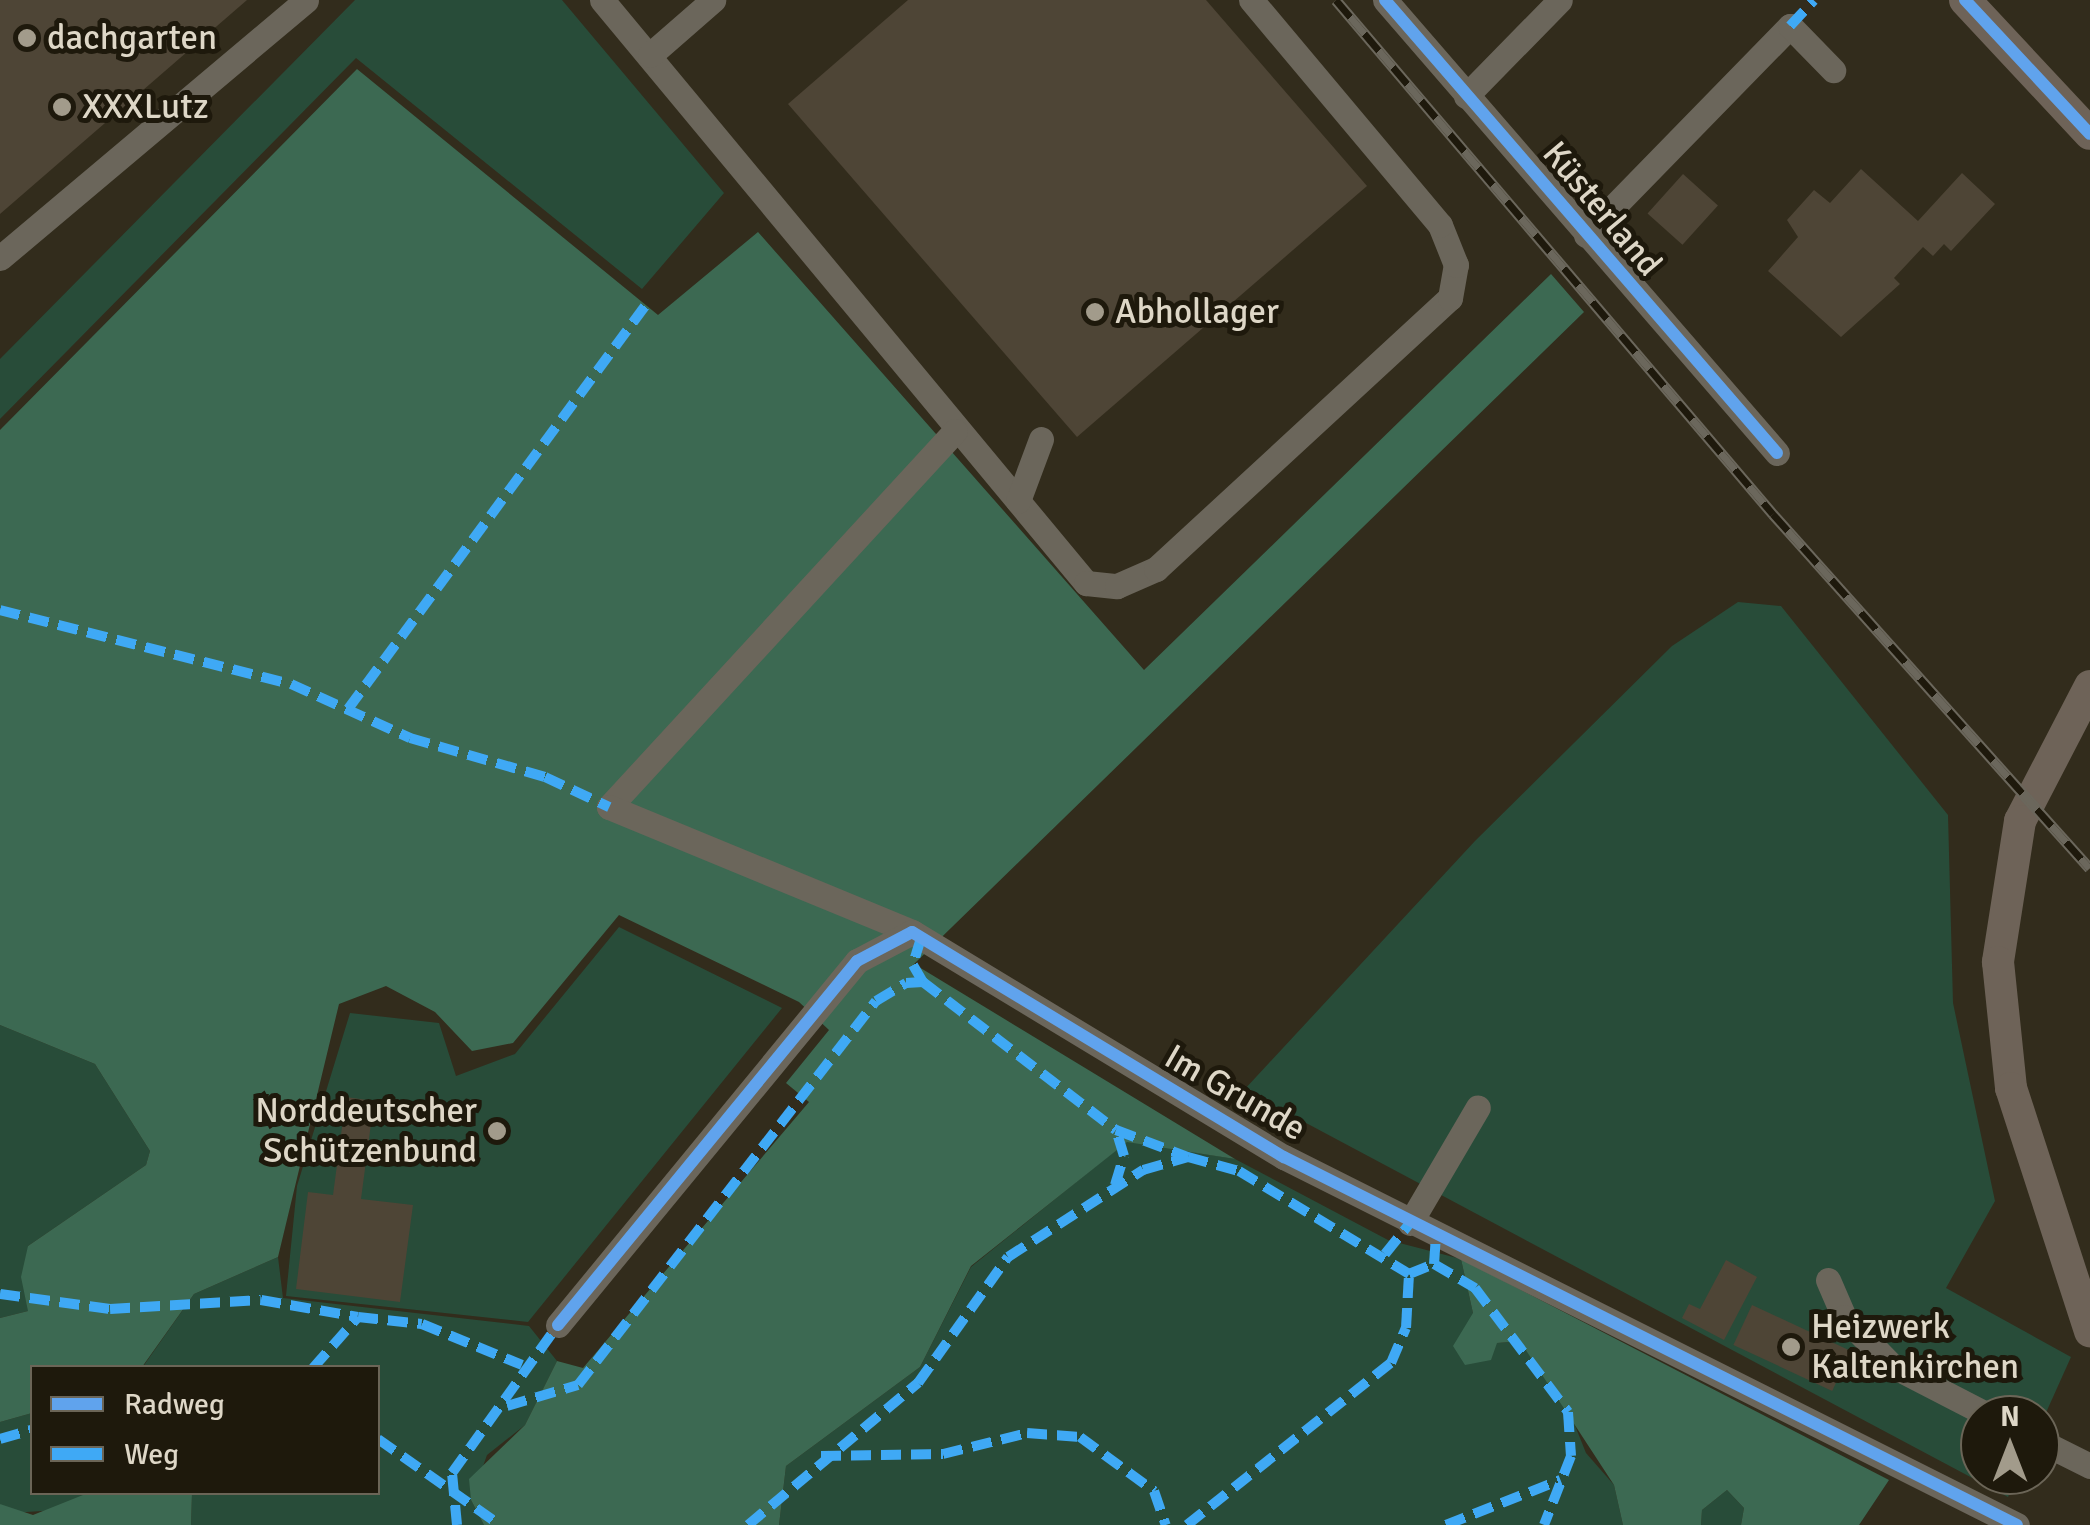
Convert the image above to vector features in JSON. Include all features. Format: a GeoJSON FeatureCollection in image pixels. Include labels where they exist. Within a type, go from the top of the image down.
{"type":"FeatureCollection","features":[{"type":"Feature","properties":{"kind":"main road"},"geometry":{"type":"LineString","coordinates":[[1965,0],[2090,134]]}},
{"type":"Feature","properties":{"kind":"main road"},"geometry":{"type":"LineString","coordinates":[[2090,686],[2020,822],[1998,962],[2011,1088],[2090,1331]]}},
{"type":"Feature","properties":{"kind":"street"},"geometry":{"type":"LineString","coordinates":[[0,258],[306,0]]}},
{"type":"Feature","properties":{"kind":"street"},"geometry":{"type":"LineString","coordinates":[[602,0],[955,431],[1086,583],[1117,586],[1156,569],[1450,298],[1456,265],[1440,224],[1250,0]]}},
{"type":"Feature","properties":{"kind":"street"},"geometry":{"type":"LineString","coordinates":[[650,54],[713,0]]}},
{"type":"Feature","properties":{"kind":"street","name":"Küsterland"},"geometry":{"type":"LineString","coordinates":[[1385,0],[1777,453]]}},
{"type":"Feature","properties":{"kind":"street"},"geometry":{"type":"LineString","coordinates":[[1466,96],[1560,0]]}},
{"type":"Feature","properties":{"kind":"street"},"geometry":{"type":"LineString","coordinates":[[1586,235],[1790,26],[1833,70]]}},
{"type":"Feature","properties":{"kind":"street","name":"Im Grunde"},"geometry":{"type":"LineString","coordinates":[[955,431],[609,807],[912,932],[1168,1091],[1410,1223],[2017,1525]]}},
{"type":"Feature","properties":{"kind":"street"},"geometry":{"type":"LineString","coordinates":[[1018,500],[1041,440]]}},
{"type":"Feature","properties":{"kind":"street"},"geometry":{"type":"LineString","coordinates":[[558,1325],[857,961],[912,932]]}},
{"type":"Feature","properties":{"kind":"street"},"geometry":{"type":"LineString","coordinates":[[1410,1223],[1478,1107]]}},
{"type":"Feature","properties":{"kind":"street"},"geometry":{"type":"LineString","coordinates":[[1828,1280],[1844,1316],[1890,1366],[1960,1401]]}},
{"type":"Feature","properties":{"kind":"street"},"geometry":{"type":"LineString","coordinates":[[2060,1451],[2090,1466]]}},
{"type":"Feature","properties":{"kind":"green space"},"geometry":{"type":"Polygon","coordinates":[[[355,0],[562,0],[724,193],[642,289],[356,58],[0,419],[0,359],[355,0]]]}},
{"type":"Feature","properties":{"kind":"green space"},"geometry":{"type":"Polygon","coordinates":[[[357,69],[658,315],[758,232],[1144,670],[1551,274],[1584,312],[914,964],[1235,1159],[1127,1142],[971,1266],[920,1367],[786,1466],[779,1525],[484,1525],[471,1500],[469,1479],[525,1425],[557,1361],[583,1368],[809,1102],[786,1083],[829,1030],[799,1002],[619,915],[513,1043],[472,1051],[435,1012],[386,986],[339,1004],[278,1257],[194,1294],[143,1365],[30,1365],[30,1414],[0,1422],[0,1318],[28,1311],[21,1277],[28,1246],[146,1165],[150,1151],[95,1064],[0,1025],[0,430],[357,69]]]}},
{"type":"Feature","properties":{"kind":"green space"},"geometry":{"type":"Polygon","coordinates":[[[1738,602],[1781,606],[1948,815],[1953,1003],[1995,1201],[1946,1288],[2071,1357],[2054,1395],[1960,1395],[1960,1471],[1244,1090],[1475,841],[1672,646],[1738,602]]]}},
{"type":"Feature","properties":{"kind":"green space","name":"Norddeutscher Schützenbund"},"geometry":{"type":"Polygon","coordinates":[[[619,927],[782,1008],[528,1322],[286,1296],[297,1186],[350,1013],[439,1023],[456,1076],[515,1054],[619,927]]]}},
{"type":"Feature","properties":{"kind":"green space"},"geometry":{"type":"Polygon","coordinates":[[[0,1025],[95,1064],[150,1151],[146,1165],[28,1246],[28,1311],[0,1318],[0,1025]]]}},
{"type":"Feature","properties":{"kind":"green space"},"geometry":{"type":"Polygon","coordinates":[[[1127,1141],[1235,1159],[1388,1240],[1461,1259],[1473,1313],[1497,1343],[1519,1341],[1564,1398],[1586,1453],[1614,1485],[1623,1525],[779,1525],[786,1466],[920,1367],[971,1267],[1127,1141]]]}},
{"type":"Feature","properties":{"kind":"green space"},"geometry":{"type":"Polygon","coordinates":[[[278,1257],[283,1298],[529,1326],[557,1361],[525,1425],[487,1455],[471,1500],[484,1525],[191,1525],[192,1495],[380,1495],[380,1365],[144,1365],[194,1294],[278,1257]]]}},
{"type":"Feature","properties":{"kind":"green space"},"geometry":{"type":"Polygon","coordinates":[[[1461,1259],[1889,1480],[1859,1525],[1741,1525],[1744,1508],[1727,1490],[1702,1510],[1701,1525],[1623,1525],[1614,1485],[1520,1341],[1497,1343],[1491,1360],[1465,1365],[1453,1346],[1473,1313],[1461,1259]]]}},
{"type":"Feature","properties":{"kind":"green space"},"geometry":{"type":"Polygon","coordinates":[[[30,1414],[30,1495],[84,1495],[58,1510],[10,1513],[0,1504],[0,1422],[30,1414]]]}},
{"type":"Feature","properties":{"kind":"green space"},"geometry":{"type":"Polygon","coordinates":[[[1727,1490],[1744,1508],[1741,1525],[1701,1525],[1702,1510],[1727,1490]]]}},
{"type":"Feature","properties":{"kind":"green space"},"geometry":{"type":"Polygon","coordinates":[[[83,1495],[192,1495],[191,1525],[0,1525],[0,1504],[33,1515],[83,1495]]]}},
{"type":"Feature","properties":{"kind":"building","name":"XXXLutz"},"geometry":{"type":"Polygon","coordinates":[[[0,0],[247,0],[0,214],[0,0]]]}},
{"type":"Feature","properties":{"kind":"building","name":"Abhollager"},"geometry":{"type":"Polygon","coordinates":[[[908,0],[1206,0],[1367,186],[1077,437],[788,104],[908,0]]]}},
{"type":"Feature","properties":{"kind":"building"},"geometry":{"type":"Polygon","coordinates":[[[1861,169],[1918,221],[1962,173],[1995,204],[1951,251],[1944,244],[1933,256],[1923,247],[1894,278],[1900,284],[1841,337],[1768,271],[1798,237],[1787,220],[1814,190],[1830,203],[1861,169]]]}},
{"type":"Feature","properties":{"kind":"building"},"geometry":{"type":"Polygon","coordinates":[[[1683,174],[1718,205],[1682,245],[1648,213],[1683,174]]]}},
{"type":"Feature","properties":{"kind":"building"},"geometry":{"type":"Polygon","coordinates":[[[346,1097],[374,1101],[361,1199],[413,1205],[400,1302],[296,1289],[308,1192],[333,1195],[346,1097]]]}},
{"type":"Feature","properties":{"kind":"building"},"geometry":{"type":"Polygon","coordinates":[[[1726,1260],[1757,1277],[1724,1340],[1682,1318],[1689,1304],[1700,1309],[1726,1260]]]}},
{"type":"Feature","properties":{"kind":"building","name":"Heizwerk Kaltenkirchen"},"geometry":{"type":"Polygon","coordinates":[[[1752,1305],[1851,1351],[1832,1391],[1733,1345],[1752,1305]]]}},
{"type":"Feature","properties":{"kind":"railway"},"geometry":{"type":"LineString","coordinates":[[1336,0],[1773,514],[2090,868]]}},
{"type":"Feature","properties":{"kind":"marked path"},"geometry":{"type":"LineString","coordinates":[[1790,26],[1814,0]]}},
{"type":"Feature","properties":{"kind":"marked path"},"geometry":{"type":"LineString","coordinates":[[348,709],[645,306]]}},
{"type":"Feature","properties":{"kind":"marked path"},"geometry":{"type":"LineString","coordinates":[[0,610],[291,684],[410,738],[545,777],[609,807]]}},
{"type":"Feature","properties":{"kind":"marked path"},"geometry":{"type":"LineString","coordinates":[[921,938],[913,965],[923,982]]}},
{"type":"Feature","properties":{"kind":"marked path"},"geometry":{"type":"LineString","coordinates":[[507,1406],[578,1385],[876,1001],[906,983],[923,982],[1116,1130],[1188,1157]]}},
{"type":"Feature","properties":{"kind":"marked path"},"geometry":{"type":"LineString","coordinates":[[1115,1185],[1124,1156],[1116,1130]]}},
{"type":"Feature","properties":{"kind":"marked path"},"geometry":{"type":"LineString","coordinates":[[748,1525],[918,1383],[1008,1257],[1143,1170],[1188,1157],[1239,1171],[1409,1274]]}},
{"type":"Feature","properties":{"kind":"marked path"},"geometry":{"type":"LineString","coordinates":[[1385,1254],[1410,1223]]}},
{"type":"Feature","properties":{"kind":"marked path"},"geometry":{"type":"LineString","coordinates":[[1187,1525],[1391,1363],[1406,1328],[1409,1274],[1434,1264],[1436,1236]]}},
{"type":"Feature","properties":{"kind":"marked path"},"geometry":{"type":"LineString","coordinates":[[1434,1264],[1475,1288],[1568,1412],[1571,1456],[1544,1525]]}},
{"type":"Feature","properties":{"kind":"marked path"},"geometry":{"type":"LineString","coordinates":[[0,1294],[110,1309],[261,1300],[358,1317]]}},
{"type":"Feature","properties":{"kind":"marked path"},"geometry":{"type":"LineString","coordinates":[[316,1365],[358,1317],[422,1324],[522,1365]]}},
{"type":"Feature","properties":{"kind":"marked path"},"geometry":{"type":"LineString","coordinates":[[457,1525],[452,1473],[558,1325]]}},
{"type":"Feature","properties":{"kind":"marked path"},"geometry":{"type":"LineString","coordinates":[[0,1439],[30,1431]]}},
{"type":"Feature","properties":{"kind":"marked path"},"geometry":{"type":"LineString","coordinates":[[821,1456],[943,1454],[1027,1433],[1080,1437],[1154,1491],[1166,1525]]}},
{"type":"Feature","properties":{"kind":"marked path"},"geometry":{"type":"LineString","coordinates":[[380,1440],[500,1525]]}},
{"type":"Feature","properties":{"kind":"marked path"},"geometry":{"type":"LineString","coordinates":[[1446,1525],[1560,1480]]}},
{"type":"Feature","properties":{"kind":"cycle path"},"geometry":{"type":"LineString","coordinates":[[1385,0],[1777,453]]}},
{"type":"Feature","properties":{"kind":"cycle path"},"geometry":{"type":"LineString","coordinates":[[1965,0],[2090,134]]}},
{"type":"Feature","properties":{"kind":"cycle path"},"geometry":{"type":"LineString","coordinates":[[558,1325],[857,961],[912,932],[1284,1157],[2017,1525]]}},
{"type":"Feature","properties":{"kind":"place","name":"dachgarten"},"geometry":{"type":"Point","coordinates":[27,38]}},
{"type":"Feature","properties":{"kind":"place","name":"XXXLutz"},"geometry":{"type":"Point","coordinates":[62,107]}},
{"type":"Feature","properties":{"kind":"place","name":"Abhollager"},"geometry":{"type":"Point","coordinates":[1095,312]}},
{"type":"Feature","properties":{"kind":"place","name":"Norddeutscher Schützenbund"},"geometry":{"type":"Point","coordinates":[497,1131]}},
{"type":"Feature","properties":{"kind":"place","name":"Heizwerk Kaltenkirchen"},"geometry":{"type":"Point","coordinates":[1791,1347]}}]}
